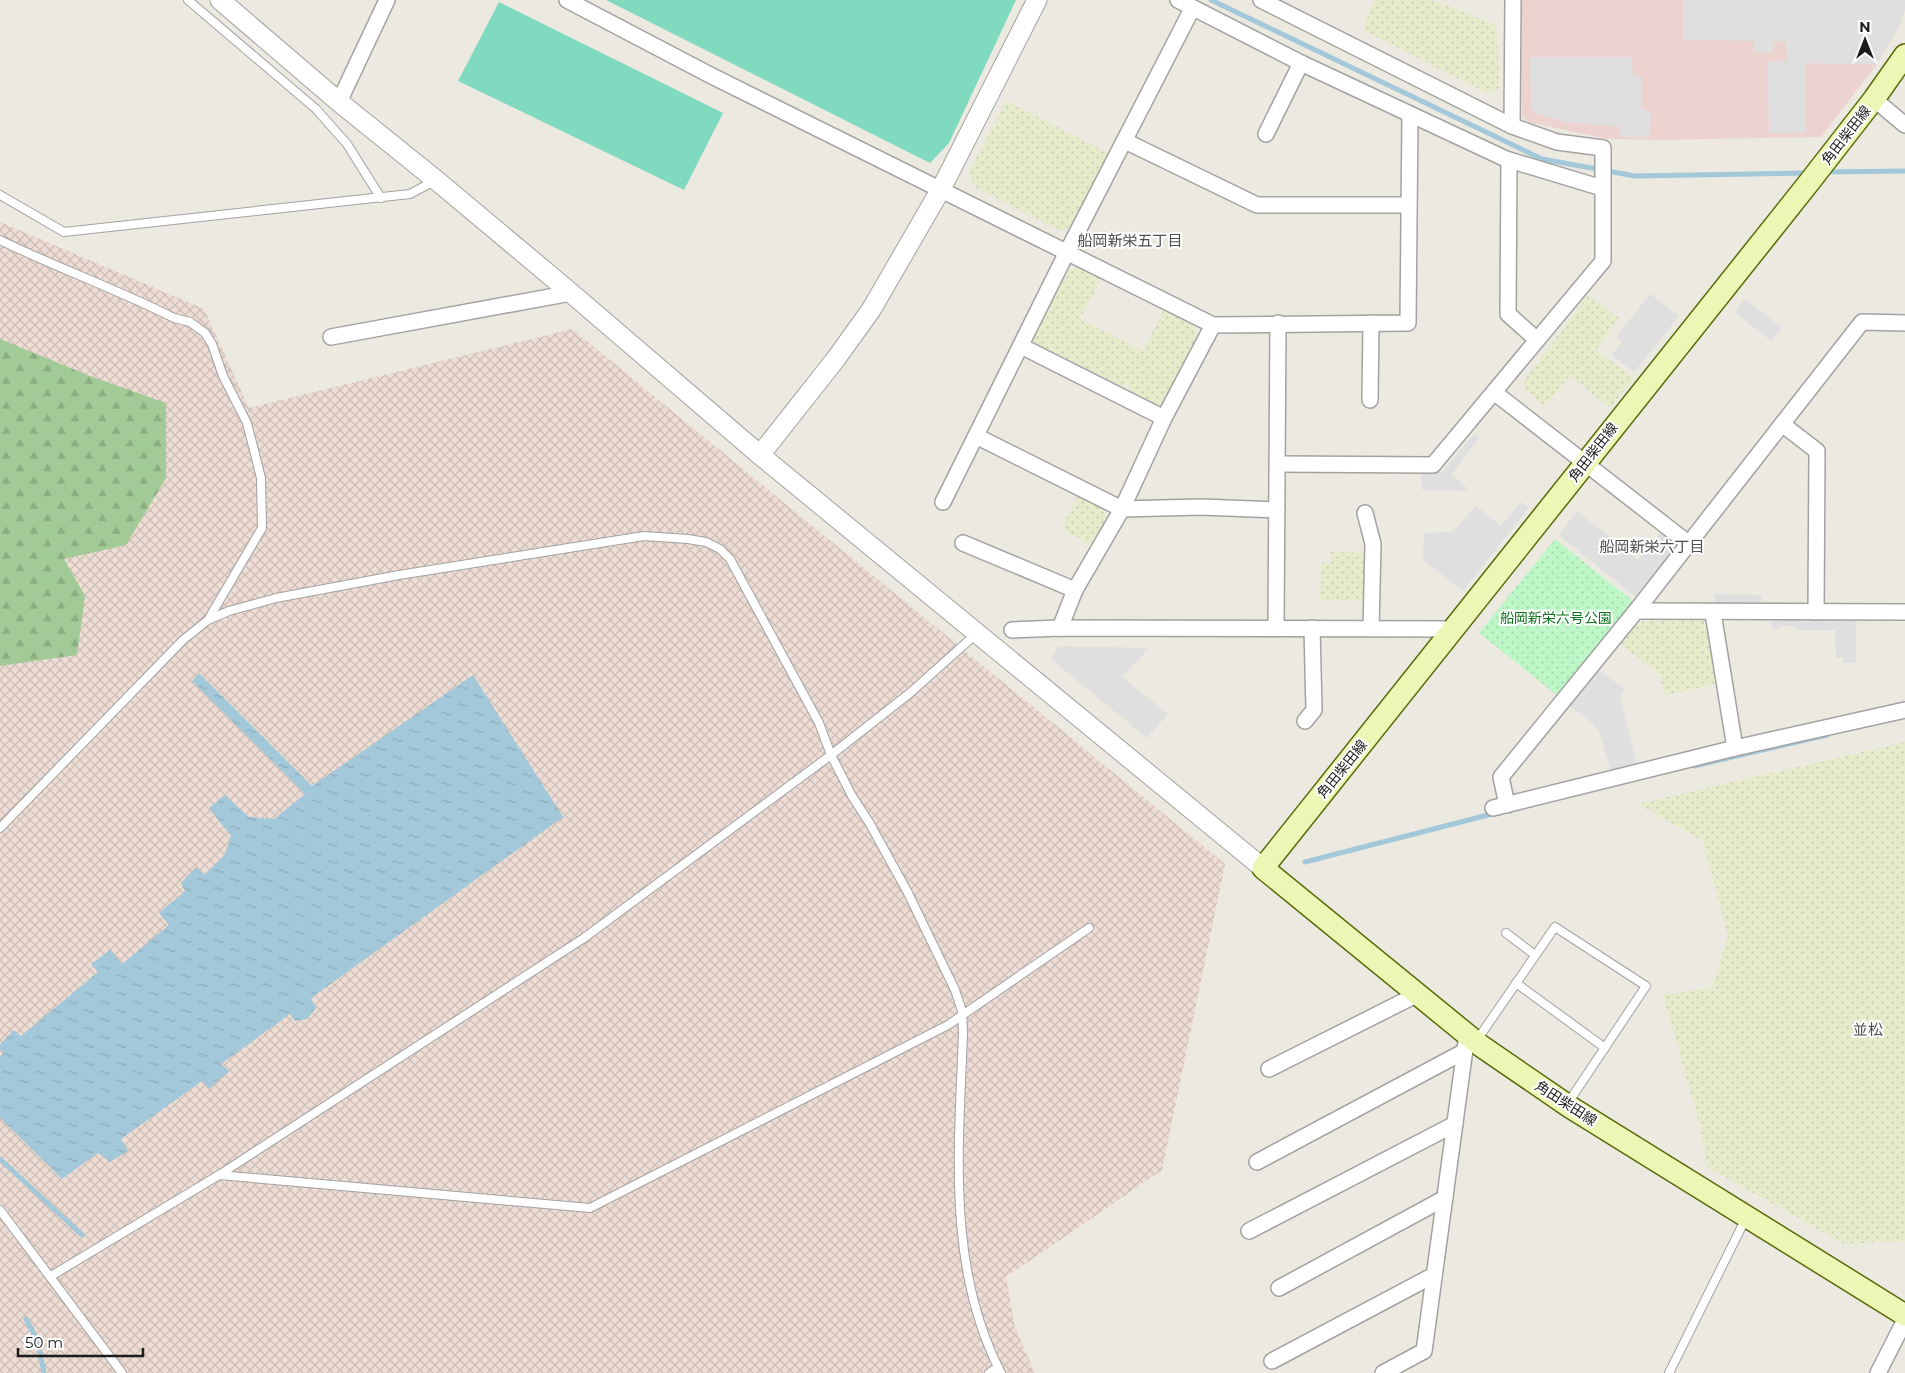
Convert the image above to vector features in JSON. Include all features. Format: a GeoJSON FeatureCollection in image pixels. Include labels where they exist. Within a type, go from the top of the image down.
{"type":"FeatureCollection","features":[{"type":"Feature","properties":{"kind":"main road","name":"角田柴田線"},"geometry":{"type":"LineString","coordinates":[[1905,55],[1874,99],[1807,185],[1263,868],[1418,994],[1469,1042],[1905,1315]]}},
{"type":"Feature","properties":{"kind":"street"},"geometry":{"type":"LineString","coordinates":[[220,0],[339,102],[571,293],[760,454],[1263,868]]}},
{"type":"Feature","properties":{"kind":"street"},"geometry":{"type":"LineString","coordinates":[[339,102],[387,0]]}},
{"type":"Feature","properties":{"kind":"street"},"geometry":{"type":"LineString","coordinates":[[567,0],[719,79],[1214,325],[1408,323],[1410,115]]}},
{"type":"Feature","properties":{"kind":"street"},"geometry":{"type":"LineString","coordinates":[[760,454],[835,360],[871,310],[942,189],[1036,0]]}},
{"type":"Feature","properties":{"kind":"street"},"geometry":{"type":"LineString","coordinates":[[1178,0],[1192,9],[1301,63],[1509,160],[1602,185]]}},
{"type":"Feature","properties":{"kind":"street"},"geometry":{"type":"LineString","coordinates":[[1260,0],[1512,126],[1557,142],[1603,148],[1603,261],[1537,340],[1496,393],[1433,465],[1278,464]]}},
{"type":"Feature","properties":{"kind":"street"},"geometry":{"type":"LineString","coordinates":[[1512,126],[1513,0]]}},
{"type":"Feature","properties":{"kind":"street"},"geometry":{"type":"LineString","coordinates":[[943,502],[1067,252],[1192,9]]}},
{"type":"Feature","properties":{"kind":"street"},"geometry":{"type":"LineString","coordinates":[[1266,134],[1301,63]]}},
{"type":"Feature","properties":{"kind":"street"},"geometry":{"type":"LineString","coordinates":[[1874,99],[1905,126]]}},
{"type":"Feature","properties":{"kind":"street"},"geometry":{"type":"LineString","coordinates":[[1125,141],[1257,205],[1408,205]]}},
{"type":"Feature","properties":{"kind":"street"},"geometry":{"type":"LineString","coordinates":[[1509,160],[1508,314],[1537,340]]}},
{"type":"Feature","properties":{"kind":"street"},"geometry":{"type":"LineString","coordinates":[[331,337],[571,293]]}},
{"type":"Feature","properties":{"kind":"street"},"geometry":{"type":"LineString","coordinates":[[1905,323],[1862,322],[1636,611],[1500,777],[1500,807],[1735,748],[1905,710]]}},
{"type":"Feature","properties":{"kind":"street"},"geometry":{"type":"LineString","coordinates":[[1276,628],[1278,323]]}},
{"type":"Feature","properties":{"kind":"street"},"geometry":{"type":"LineString","coordinates":[[1370,400],[1371,323]]}},
{"type":"Feature","properties":{"kind":"street"},"geometry":{"type":"LineString","coordinates":[[1060,628],[1075,590],[1122,509],[1164,418],[1214,325]]}},
{"type":"Feature","properties":{"kind":"street"},"geometry":{"type":"LineString","coordinates":[[1021,346],[1164,418]]}},
{"type":"Feature","properties":{"kind":"street"},"geometry":{"type":"LineString","coordinates":[[1496,393],[1688,543]]}},
{"type":"Feature","properties":{"kind":"street"},"geometry":{"type":"LineString","coordinates":[[1782,424],[1817,451],[1816,612]]}},
{"type":"Feature","properties":{"kind":"street"},"geometry":{"type":"LineString","coordinates":[[976,436],[1122,509],[1201,507],[1277,510]]}},
{"type":"Feature","properties":{"kind":"street"},"geometry":{"type":"LineString","coordinates":[[1364,513],[1373,544],[1371,628]]}},
{"type":"Feature","properties":{"kind":"street"},"geometry":{"type":"LineString","coordinates":[[963,543],[1075,590]]}},
{"type":"Feature","properties":{"kind":"street"},"geometry":{"type":"LineString","coordinates":[[1636,611],[1713,613],[1905,612]]}},
{"type":"Feature","properties":{"kind":"street"},"geometry":{"type":"LineString","coordinates":[[1713,613],[1735,748]]}},
{"type":"Feature","properties":{"kind":"street"},"geometry":{"type":"LineString","coordinates":[[1012,630],[1060,628],[1454,629]]}},
{"type":"Feature","properties":{"kind":"street"},"geometry":{"type":"LineString","coordinates":[[1306,721],[1314,710],[1312,628]]}},
{"type":"Feature","properties":{"kind":"street"},"geometry":{"type":"LineString","coordinates":[[1268,1069],[1418,994]]}},
{"type":"Feature","properties":{"kind":"street"},"geometry":{"type":"LineString","coordinates":[[1383,1373],[1424,1351],[1444,1198],[1469,1042]]}},
{"type":"Feature","properties":{"kind":"street"},"geometry":{"type":"LineString","coordinates":[[1257,1162],[1469,1042]]}},
{"type":"Feature","properties":{"kind":"street"},"geometry":{"type":"LineString","coordinates":[[1249,1231],[1455,1124]]}},
{"type":"Feature","properties":{"kind":"street"},"geometry":{"type":"LineString","coordinates":[[1279,1288],[1444,1198]]}},
{"type":"Feature","properties":{"kind":"street"},"geometry":{"type":"LineString","coordinates":[[1272,1361],[1434,1275]]}},
{"type":"Feature","properties":{"kind":"street"},"geometry":{"type":"LineString","coordinates":[[1878,1373],[1905,1320]]}},
{"type":"Feature","properties":{"kind":"lane"},"geometry":{"type":"LineString","coordinates":[[188,0],[316,110],[347,144],[381,198]]}},
{"type":"Feature","properties":{"kind":"lane"},"geometry":{"type":"LineString","coordinates":[[0,195],[64,232],[410,194],[436,180]]}},
{"type":"Feature","properties":{"kind":"lane"},"geometry":{"type":"LineString","coordinates":[[0,240],[47,264],[87,277],[174,318],[190,322],[205,333],[212,344],[223,376],[247,423],[261,478],[262,528],[208,620]]}},
{"type":"Feature","properties":{"kind":"lane"},"geometry":{"type":"LineString","coordinates":[[0,828],[183,640],[208,620],[229,611],[276,598],[399,575],[644,536],[706,542],[720,549],[730,559],[819,723],[831,755],[852,796],[870,824],[908,893],[956,990],[962,1016],[958,1179],[959,1222],[966,1266],[977,1314],[1000,1370],[989,1373]]}},
{"type":"Feature","properties":{"kind":"lane"},"geometry":{"type":"LineString","coordinates":[[51,1276],[219,1175],[584,938],[831,755],[910,693],[978,632]]}},
{"type":"Feature","properties":{"kind":"lane"},"geometry":{"type":"LineString","coordinates":[[1469,1042],[1516,983],[1554,927],[1646,986],[1566,1104]]}},
{"type":"Feature","properties":{"kind":"lane"},"geometry":{"type":"LineString","coordinates":[[219,1175],[590,1208],[948,1026],[1089,928]]}},
{"type":"Feature","properties":{"kind":"lane"},"geometry":{"type":"LineString","coordinates":[[1506,933],[1536,955]]}},
{"type":"Feature","properties":{"kind":"lane"},"geometry":{"type":"LineString","coordinates":[[1516,983],[1605,1048]]}},
{"type":"Feature","properties":{"kind":"lane"},"geometry":{"type":"LineString","coordinates":[[0,1210],[122,1373]]}},
{"type":"Feature","properties":{"kind":"lane"},"geometry":{"type":"LineString","coordinates":[[1669,1373],[1747,1216]]}},
{"type":"Feature","properties":{"kind":"shaded area"},"geometry":{"type":"Polygon","coordinates":[[[1522,0],[1905,0],[1905,9],[1901,23],[1877,64],[1821,137],[1608,139],[1528,122],[1522,116],[1522,0]]]}},
{"type":"Feature","properties":{"kind":"shaded area"},"geometry":{"type":"Polygon","coordinates":[[[1683,0],[1905,0],[1905,9],[1901,23],[1877,64],[1805,63],[1805,133],[1769,133],[1768,61],[1787,61],[1786,42],[1773,41],[1773,52],[1754,52],[1754,41],[1683,40],[1683,0]]]}},
{"type":"Feature","properties":{"kind":"shaded area"},"geometry":{"type":"Polygon","coordinates":[[[1530,57],[1632,57],[1633,75],[1641,76],[1642,109],[1651,112],[1650,137],[1620,137],[1619,127],[1565,122],[1534,113],[1531,107],[1530,57]]]}},
{"type":"Feature","properties":{"kind":"shaded area"},"geometry":{"type":"Polygon","coordinates":[[[0,222],[204,309],[249,408],[572,329],[1225,864],[1162,1170],[1006,1277],[1015,1328],[1035,1373],[0,1373],[0,222]]]}},
{"type":"Feature","properties":{"kind":"shaded area"},"geometry":{"type":"Polygon","coordinates":[[[1650,294],[1679,316],[1634,372],[1612,355],[1622,342],[1616,337],[1650,294]]]}},
{"type":"Feature","properties":{"kind":"shaded area"},"geometry":{"type":"Polygon","coordinates":[[[1745,299],[1782,328],[1771,341],[1734,312],[1745,299]]]}},
{"type":"Feature","properties":{"kind":"shaded area"},"geometry":{"type":"Polygon","coordinates":[[[1474,434],[1479,438],[1451,475],[1467,488],[1466,491],[1422,490],[1422,472],[1442,472],[1474,434]]]}},
{"type":"Feature","properties":{"kind":"shaded area"},"geometry":{"type":"Polygon","coordinates":[[[1521,502],[1529,508],[1463,591],[1423,560],[1424,533],[1452,532],[1476,506],[1501,526],[1521,502]]]}},
{"type":"Feature","properties":{"kind":"shaded area"},"geometry":{"type":"Polygon","coordinates":[[[1577,511],[1638,560],[1662,531],[1672,539],[1674,553],[1637,598],[1559,535],[1577,511]]]}},
{"type":"Feature","properties":{"kind":"shaded area"},"geometry":{"type":"Polygon","coordinates":[[[1714,594],[1762,595],[1761,607],[1714,607],[1714,594]]]}},
{"type":"Feature","properties":{"kind":"shaded area"},"geometry":{"type":"Polygon","coordinates":[[[1772,620],[1856,620],[1856,663],[1843,663],[1843,658],[1836,658],[1835,630],[1796,630],[1795,626],[1779,626],[1779,629],[1772,629],[1772,620]]]}},
{"type":"Feature","properties":{"kind":"shaded area"},"geometry":{"type":"Polygon","coordinates":[[[1058,646],[1149,648],[1122,677],[1168,714],[1147,738],[1051,659],[1058,646]]]}},
{"type":"Feature","properties":{"kind":"shaded area"},"geometry":{"type":"Polygon","coordinates":[[[1598,670],[1625,689],[1620,696],[1637,764],[1611,771],[1599,732],[1590,721],[1570,706],[1598,670]]]}},
{"type":"Feature","properties":{"kind":"green space"},"geometry":{"type":"Polygon","coordinates":[[[606,0],[1016,0],[949,143],[930,163],[606,0]]]}},
{"type":"Feature","properties":{"kind":"green space"},"geometry":{"type":"Polygon","coordinates":[[[1374,0],[1433,0],[1496,25],[1500,88],[1488,94],[1363,30],[1374,0]]]}},
{"type":"Feature","properties":{"kind":"green space"},"geometry":{"type":"Polygon","coordinates":[[[499,2],[723,113],[684,190],[458,81],[499,2]]]}},
{"type":"Feature","properties":{"kind":"green space"},"geometry":{"type":"Polygon","coordinates":[[[1006,101],[1112,155],[1075,225],[1061,231],[974,187],[969,172],[1006,101]]]}},
{"type":"Feature","properties":{"kind":"green space"},"geometry":{"type":"Polygon","coordinates":[[[1080,266],[1102,277],[1080,319],[1143,351],[1164,309],[1193,323],[1199,339],[1164,405],[1153,407],[1134,397],[1126,381],[1121,390],[1033,344],[1035,335],[1069,270],[1080,266]]]}},
{"type":"Feature","properties":{"kind":"green space"},"geometry":{"type":"Polygon","coordinates":[[[1588,295],[1619,318],[1596,350],[1634,378],[1610,408],[1570,376],[1545,406],[1524,386],[1524,381],[1588,295]]]}},
{"type":"Feature","properties":{"kind":"green space"},"geometry":{"type":"Polygon","coordinates":[[[0,339],[90,376],[166,403],[166,478],[126,545],[64,559],[85,596],[77,655],[0,666],[0,339]]]}},
{"type":"Feature","properties":{"kind":"green space"},"geometry":{"type":"Polygon","coordinates":[[[1078,496],[1102,508],[1108,520],[1095,547],[1061,529],[1078,496]]]}},
{"type":"Feature","properties":{"kind":"green space","name":"船岡新栄六号公園"},"geometry":{"type":"Polygon","coordinates":[[[1555,539],[1634,602],[1558,696],[1479,633],[1555,539]]]}},
{"type":"Feature","properties":{"kind":"green space"},"geometry":{"type":"Polygon","coordinates":[[[1331,552],[1366,553],[1366,601],[1320,600],[1321,563],[1331,563],[1331,552]]]}},
{"type":"Feature","properties":{"kind":"green space"},"geometry":{"type":"Polygon","coordinates":[[[1703,620],[1712,634],[1720,683],[1665,695],[1660,675],[1620,644],[1634,627],[1644,621],[1703,620]]]}},
{"type":"Feature","properties":{"kind":"green space"},"geometry":{"type":"Polygon","coordinates":[[[1905,742],[1905,1241],[1844,1244],[1708,1168],[1700,1126],[1663,995],[1712,988],[1728,936],[1703,841],[1638,804],[1905,742]]]}},
{"type":"Feature","properties":{"kind":"water"},"geometry":{"type":"Polygon","coordinates":[[[199,673],[312,786],[473,675],[563,817],[311,998],[316,1008],[307,1019],[295,1021],[290,1014],[221,1064],[229,1071],[209,1089],[202,1081],[121,1139],[128,1151],[110,1162],[98,1153],[62,1179],[0,1118],[0,1056],[4,1053],[0,1049],[0,1044],[14,1030],[21,1036],[98,972],[91,964],[110,950],[122,964],[169,925],[159,913],[185,891],[181,883],[196,867],[204,875],[224,856],[231,836],[209,808],[225,795],[249,817],[274,819],[305,794],[192,681],[199,673]]]}},
{"type":"Feature","properties":{"kind":"waterway"},"geometry":{"type":"LineString","coordinates":[[1211,0],[1542,159],[1635,176],[1808,173]]}},
{"type":"Feature","properties":{"kind":"waterway"},"geometry":{"type":"LineString","coordinates":[[1824,172],[1905,171]]}},
{"type":"Feature","properties":{"kind":"waterway"},"geometry":{"type":"LineString","coordinates":[[1694,766],[1827,735]]}},
{"type":"Feature","properties":{"kind":"waterway"},"geometry":{"type":"LineString","coordinates":[[1305,862],[1496,813]]}},
{"type":"Feature","properties":{"kind":"waterway"},"geometry":{"type":"LineString","coordinates":[[0,1159],[82,1235]]}},
{"type":"Feature","properties":{"kind":"waterway"},"geometry":{"type":"LineString","coordinates":[[26,1319],[38,1342],[44,1373]]}},
{"type":"Feature","properties":{"kind":"district","name":"船岡新栄五丁目"},"geometry":{"type":"Point","coordinates":[1130,241]}},
{"type":"Feature","properties":{"kind":"district","name":"船岡新栄六丁目"},"geometry":{"type":"Point","coordinates":[1652,547]}},
{"type":"Feature","properties":{"kind":"district","name":"並松"},"geometry":{"type":"Point","coordinates":[1868,1030]}}]}
